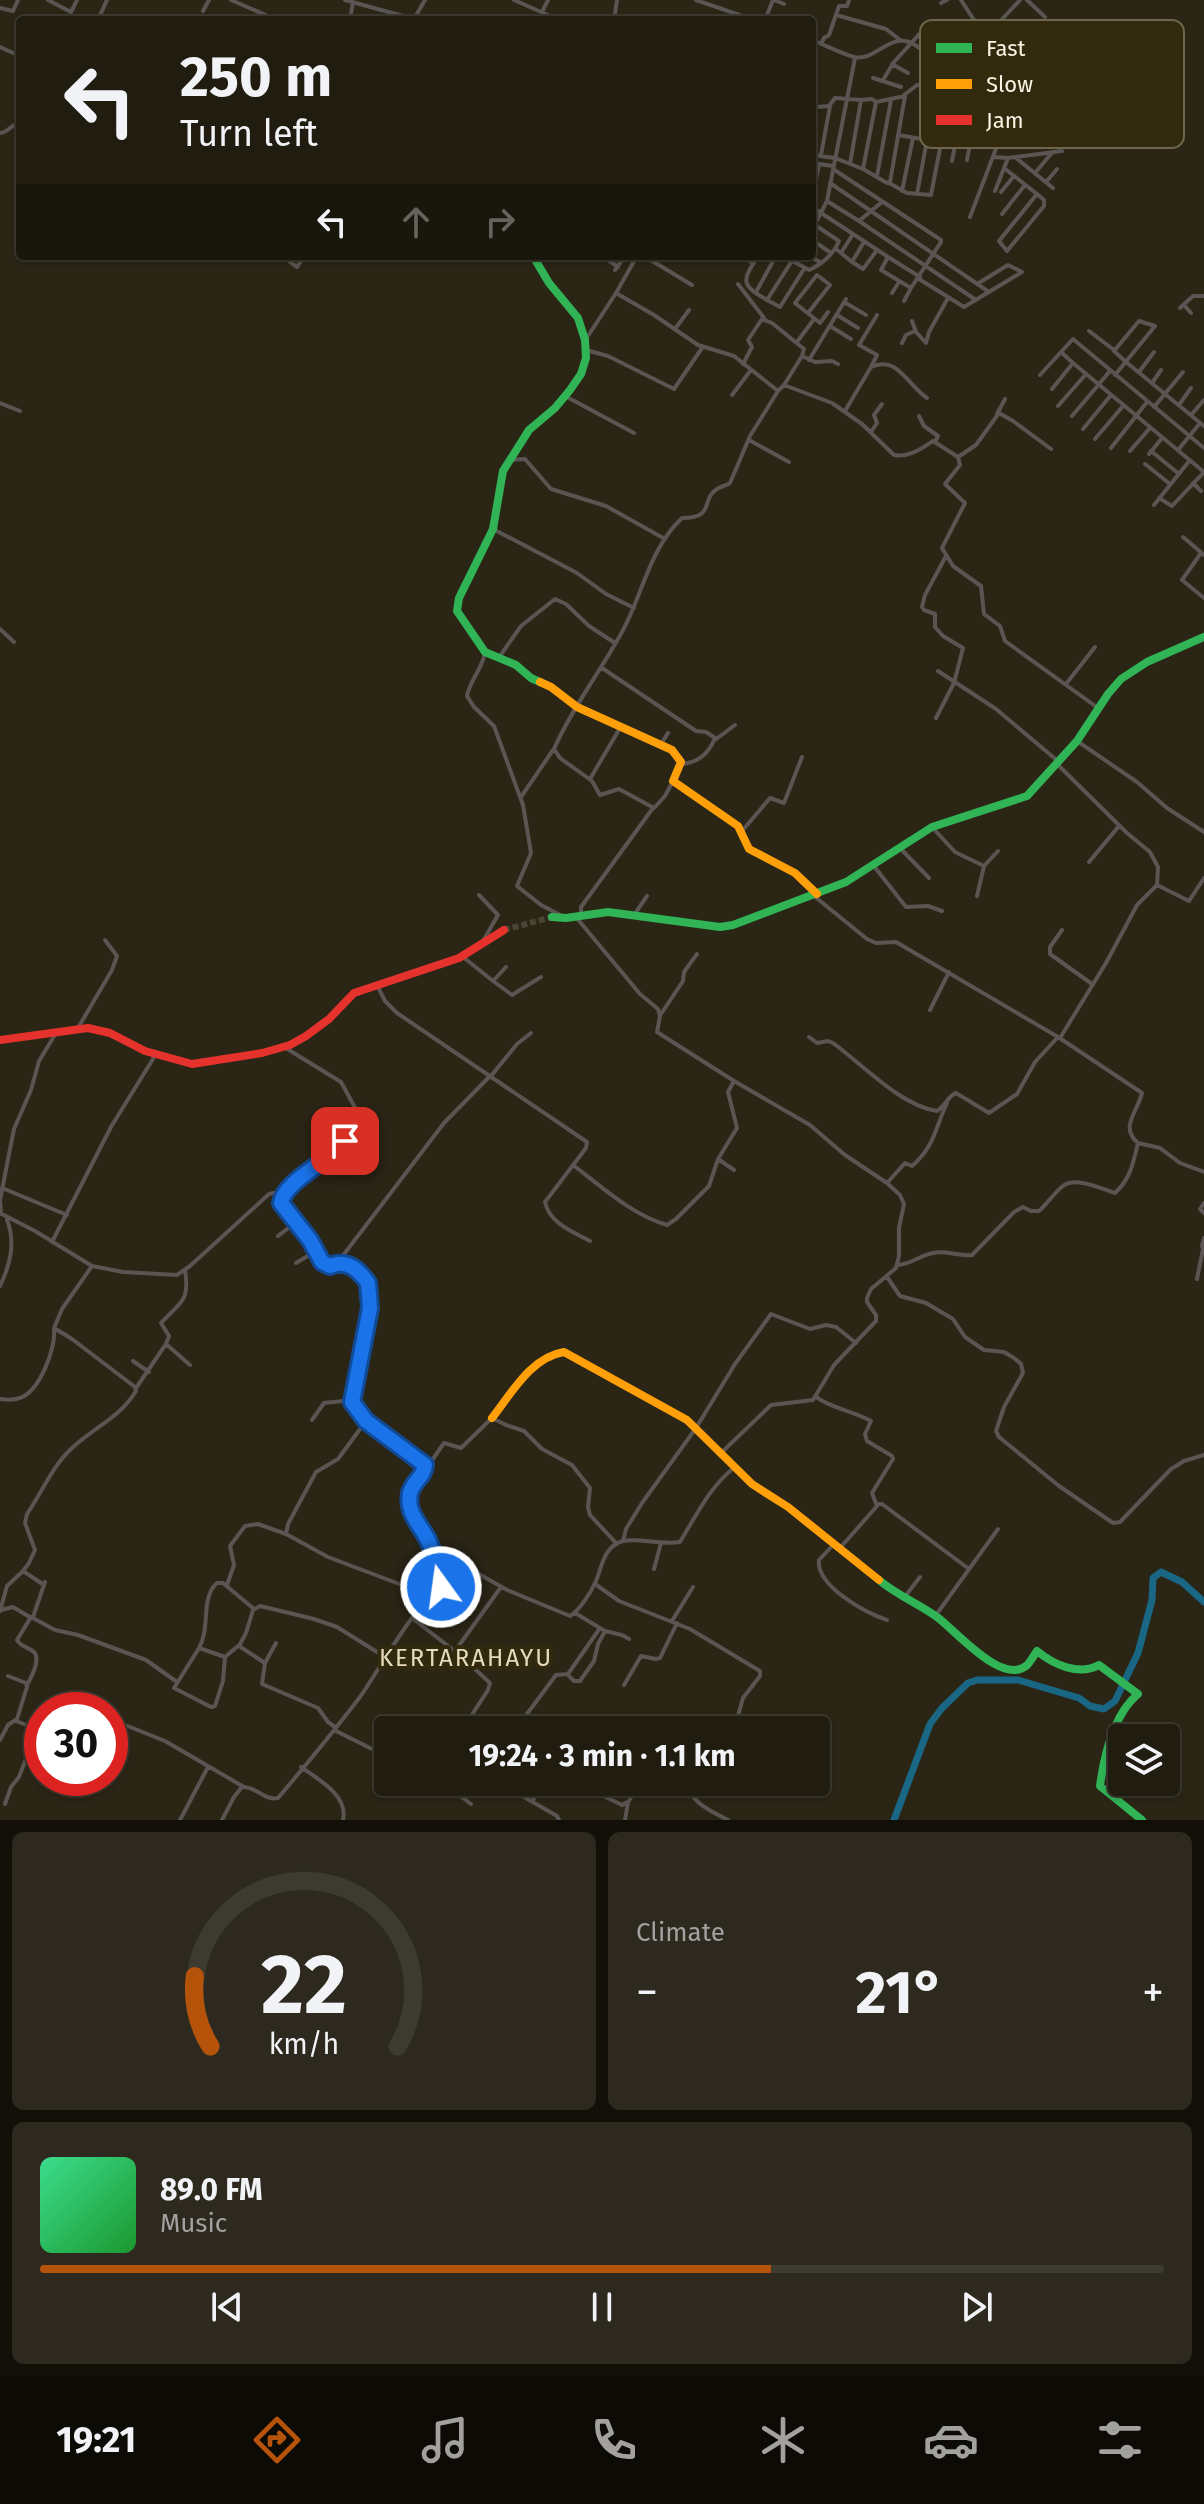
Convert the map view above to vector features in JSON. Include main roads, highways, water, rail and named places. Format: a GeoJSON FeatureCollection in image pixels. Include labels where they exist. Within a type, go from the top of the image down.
{"type":"FeatureCollection","features":[{"type":"Feature","properties":{"kind":"waterway"},"geometry":{"type":"LineString","coordinates":[[894,1820],[930,1724],[968,1683],[977,1680],[1018,1680],[1079,1698],[1090,1706],[1104,1709],[1115,1701],[1138,1653],[1152,1600],[1153,1578],[1161,1572],[1182,1582],[1204,1602]]}},
{"type":"Feature","properties":{"kind":"tunnel"},"geometry":{"type":"LineString","coordinates":[[504,930],[552,917]]}},
{"type":"Feature","properties":{"kind":"district","name":"KERTARAHAYU"},"geometry":{"type":"Point","coordinates":[466,1658]}}]}
